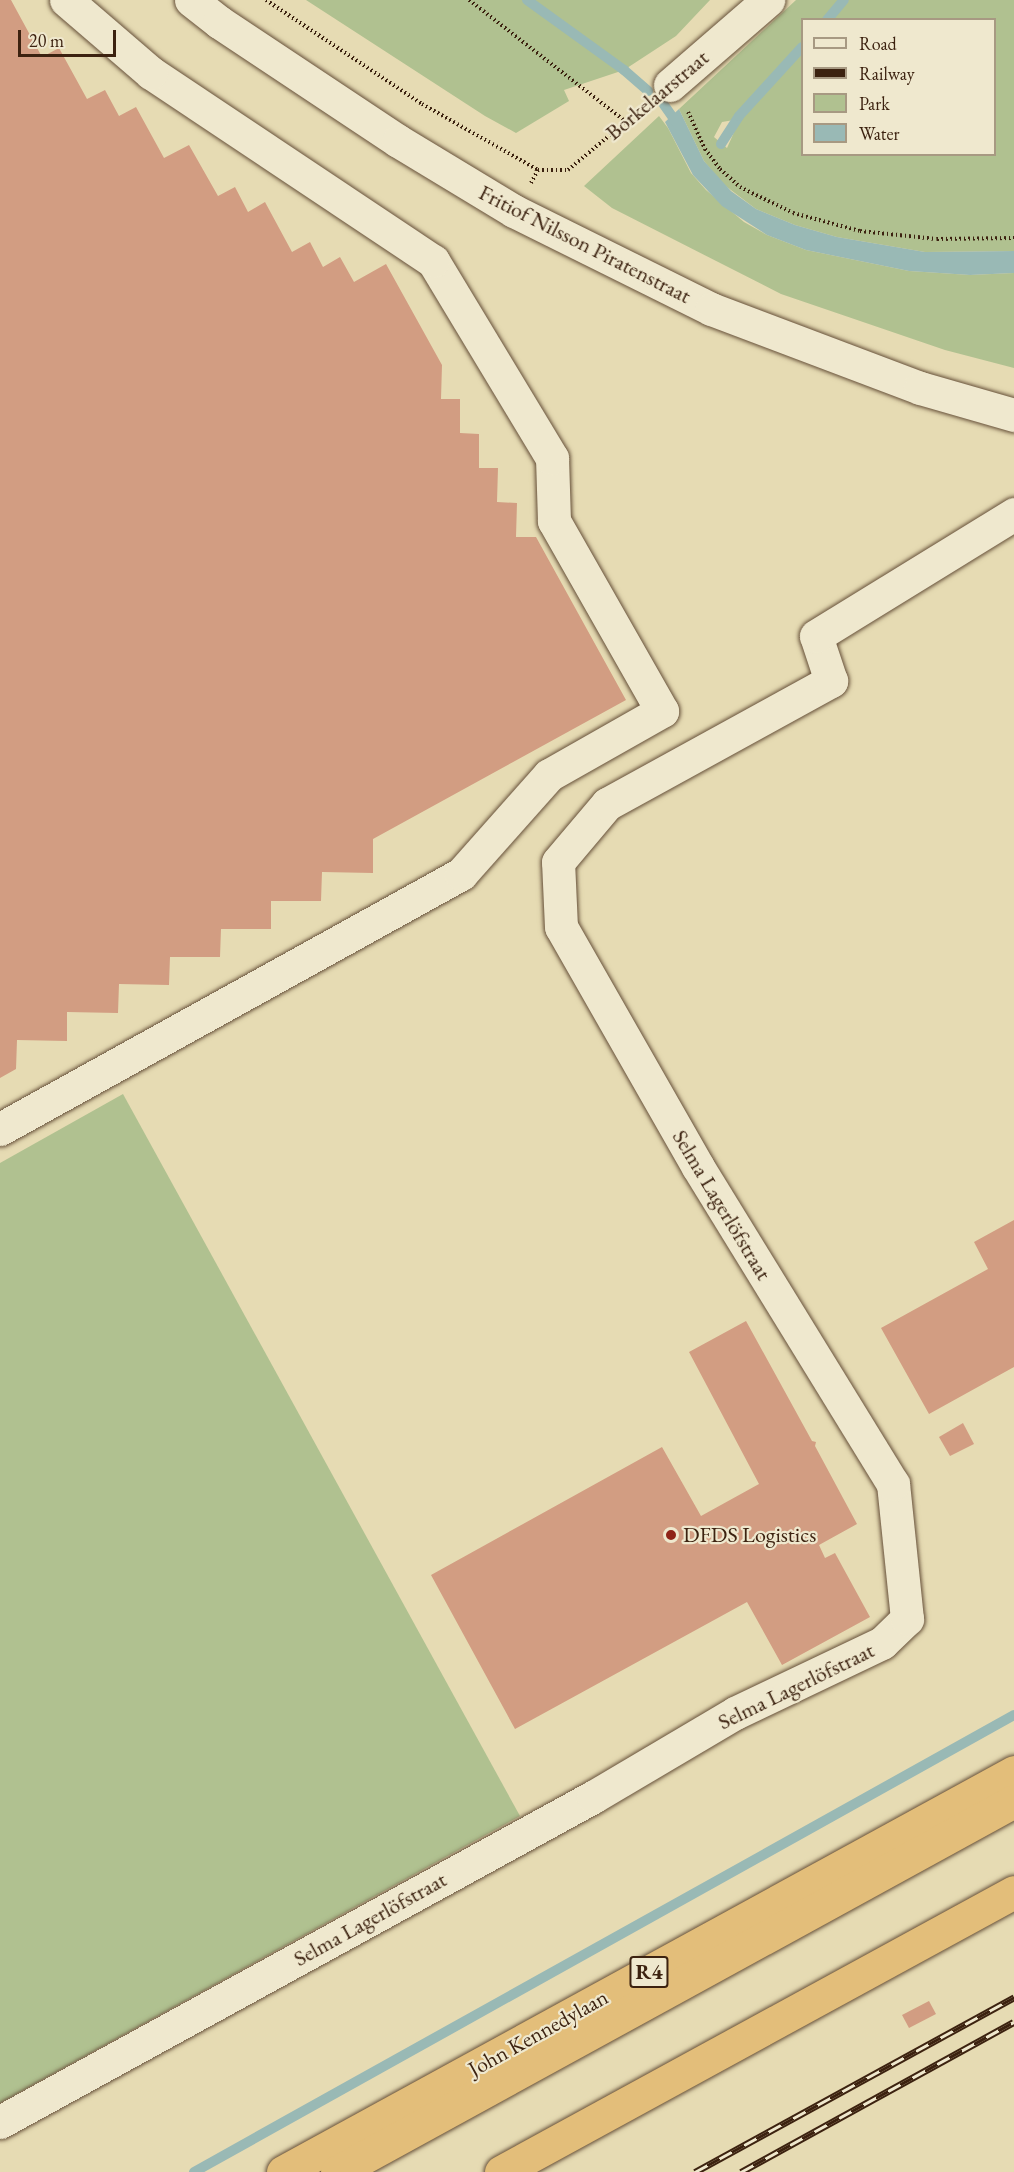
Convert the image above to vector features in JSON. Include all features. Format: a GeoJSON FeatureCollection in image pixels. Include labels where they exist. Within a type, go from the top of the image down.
{"type":"FeatureCollection","features":[{"type":"Feature","properties":{"kind":"highway","name":"John Kennedylaan"},"geometry":{"type":"LineString","coordinates":[[283,2172],[1014,1772]]}},
{"type":"Feature","properties":{"kind":"highway","name":"John Kennedylaan"},"geometry":{"type":"LineString","coordinates":[[337,2172],[1014,1801]]}},
{"type":"Feature","properties":{"kind":"highway"},"geometry":{"type":"LineString","coordinates":[[501,2172],[1014,1892]]}},
{"type":"Feature","properties":{"kind":"street"},"geometry":{"type":"LineString","coordinates":[[0,1129],[461,874],[549,775],[662,711],[554,521],[552,458],[433,261],[151,73],[66,0]]}},
{"type":"Feature","properties":{"kind":"street","name":"Fritiof Nilsson Piratenstraat"},"geometry":{"type":"LineString","coordinates":[[191,0],[219,22],[398,141],[514,211],[711,309],[920,388],[1014,415]]}},
{"type":"Feature","properties":{"kind":"street","name":"Borkelaarstraat"},"geometry":{"type":"LineString","coordinates":[[670,85],[768,0]]}},
{"type":"Feature","properties":{"kind":"street","name":"Selma Lagerlöfstraat"},"geometry":{"type":"LineString","coordinates":[[0,2122],[593,1797],[735,1713],[882,1643],[907,1619],[893,1484],[698,1167],[561,927],[558,862],[607,804],[831,681],[816,636],[1014,514]]}},
{"type":"Feature","properties":{"kind":"path","name":"Borkelaarstraat"},"geometry":{"type":"LineString","coordinates":[[266,0],[422,104],[538,170],[568,170],[670,85]]}},
{"type":"Feature","properties":{"kind":"path"},"geometry":{"type":"LineString","coordinates":[[470,0],[626,122]]}},
{"type":"Feature","properties":{"kind":"path"},"geometry":{"type":"LineString","coordinates":[[670,85],[681,100],[705,148],[720,169],[740,187],[776,206],[804,217],[860,231],[936,239],[1014,238]]}},
{"type":"Feature","properties":{"kind":"green space"},"geometry":{"type":"Polygon","coordinates":[[[306,0],[710,0],[676,36],[624,70],[564,90],[569,101],[516,133],[485,116],[306,0]]]}},
{"type":"Feature","properties":{"kind":"green space"},"geometry":{"type":"Polygon","coordinates":[[[796,0],[1014,0],[1014,251],[925,252],[837,237],[795,225],[756,209],[723,184],[704,161],[679,109],[796,0]],[[740,119],[722,122],[714,137],[727,148],[740,119]]]}},
{"type":"Feature","properties":{"kind":"green space"},"geometry":{"type":"Polygon","coordinates":[[[659,116],[668,128],[691,173],[706,190],[744,222],[767,235],[806,250],[909,271],[970,275],[1014,273],[1014,368],[945,350],[781,294],[612,208],[584,186],[659,116]]]}},
{"type":"Feature","properties":{"kind":"green space"},"geometry":{"type":"Polygon","coordinates":[[[123,1094],[520,1816],[0,2103],[0,1163],[123,1094]]]}},
{"type":"Feature","properties":{"kind":"water"},"geometry":{"type":"Polygon","coordinates":[[[679,109],[704,161],[731,191],[756,209],[795,225],[837,237],[925,252],[1014,251],[1014,273],[970,275],[909,271],[806,250],[767,235],[722,206],[693,175],[665,122],[679,109]]]}},
{"type":"Feature","properties":{"kind":"building"},"geometry":{"type":"Polygon","coordinates":[[[0,0],[11,0],[42,57],[59,48],[87,99],[105,90],[119,116],[136,107],[164,158],[189,145],[218,196],[235,187],[248,212],[265,202],[292,252],[310,242],[323,267],[340,257],[354,282],[386,264],[442,365],[441,399],[460,399],[460,433],[479,434],[479,468],[498,468],[497,502],[517,503],[516,537],[536,537],[626,700],[373,839],[373,873],[322,872],[321,901],[271,901],[271,929],[221,929],[220,957],[170,957],[169,985],[119,984],[118,1013],[67,1012],[67,1041],[17,1040],[16,1069],[0,1078],[0,0]]]}},
{"type":"Feature","properties":{"kind":"building"},"geometry":{"type":"Polygon","coordinates":[[[1014,1220],[1014,1367],[929,1414],[881,1328],[988,1269],[974,1242],[1014,1220]]]}},
{"type":"Feature","properties":{"kind":"building","name":"DFDS Logistics"},"geometry":{"type":"Polygon","coordinates":[[[746,1321],[812,1441],[816,1442],[815,1446],[857,1524],[819,1545],[825,1558],[835,1553],[870,1617],[782,1665],[747,1602],[515,1729],[431,1575],[662,1447],[701,1516],[759,1484],[689,1352],[746,1321]]]}},
{"type":"Feature","properties":{"kind":"building"},"geometry":{"type":"Polygon","coordinates":[[[963,1423],[974,1444],[950,1456],[939,1437],[963,1423]]]}},
{"type":"Feature","properties":{"kind":"building"},"geometry":{"type":"Polygon","coordinates":[[[929,2001],[936,2014],[909,2028],[902,2015],[929,2001]]]}},
{"type":"Feature","properties":{"kind":"waterway"},"geometry":{"type":"LineString","coordinates":[[527,0],[624,70],[648,91]]}},
{"type":"Feature","properties":{"kind":"waterway"},"geometry":{"type":"LineString","coordinates":[[829,18],[844,0]]}},
{"type":"Feature","properties":{"kind":"waterway"},"geometry":{"type":"LineString","coordinates":[[721,144],[739,116],[801,48]]}},
{"type":"Feature","properties":{"kind":"waterway"},"geometry":{"type":"LineString","coordinates":[[662,102],[679,126]]}},
{"type":"Feature","properties":{"kind":"waterway"},"geometry":{"type":"LineString","coordinates":[[194,2172],[1014,1715]]}},
{"type":"Feature","properties":{"kind":"railway"},"geometry":{"type":"LineString","coordinates":[[695,2172],[1014,1997]]}},
{"type":"Feature","properties":{"kind":"railway"},"geometry":{"type":"LineString","coordinates":[[741,2172],[1014,2022]]}},
{"type":"Feature","properties":{"kind":"place","name":"DFDS Logistics"},"geometry":{"type":"Point","coordinates":[671,1535]}}]}
